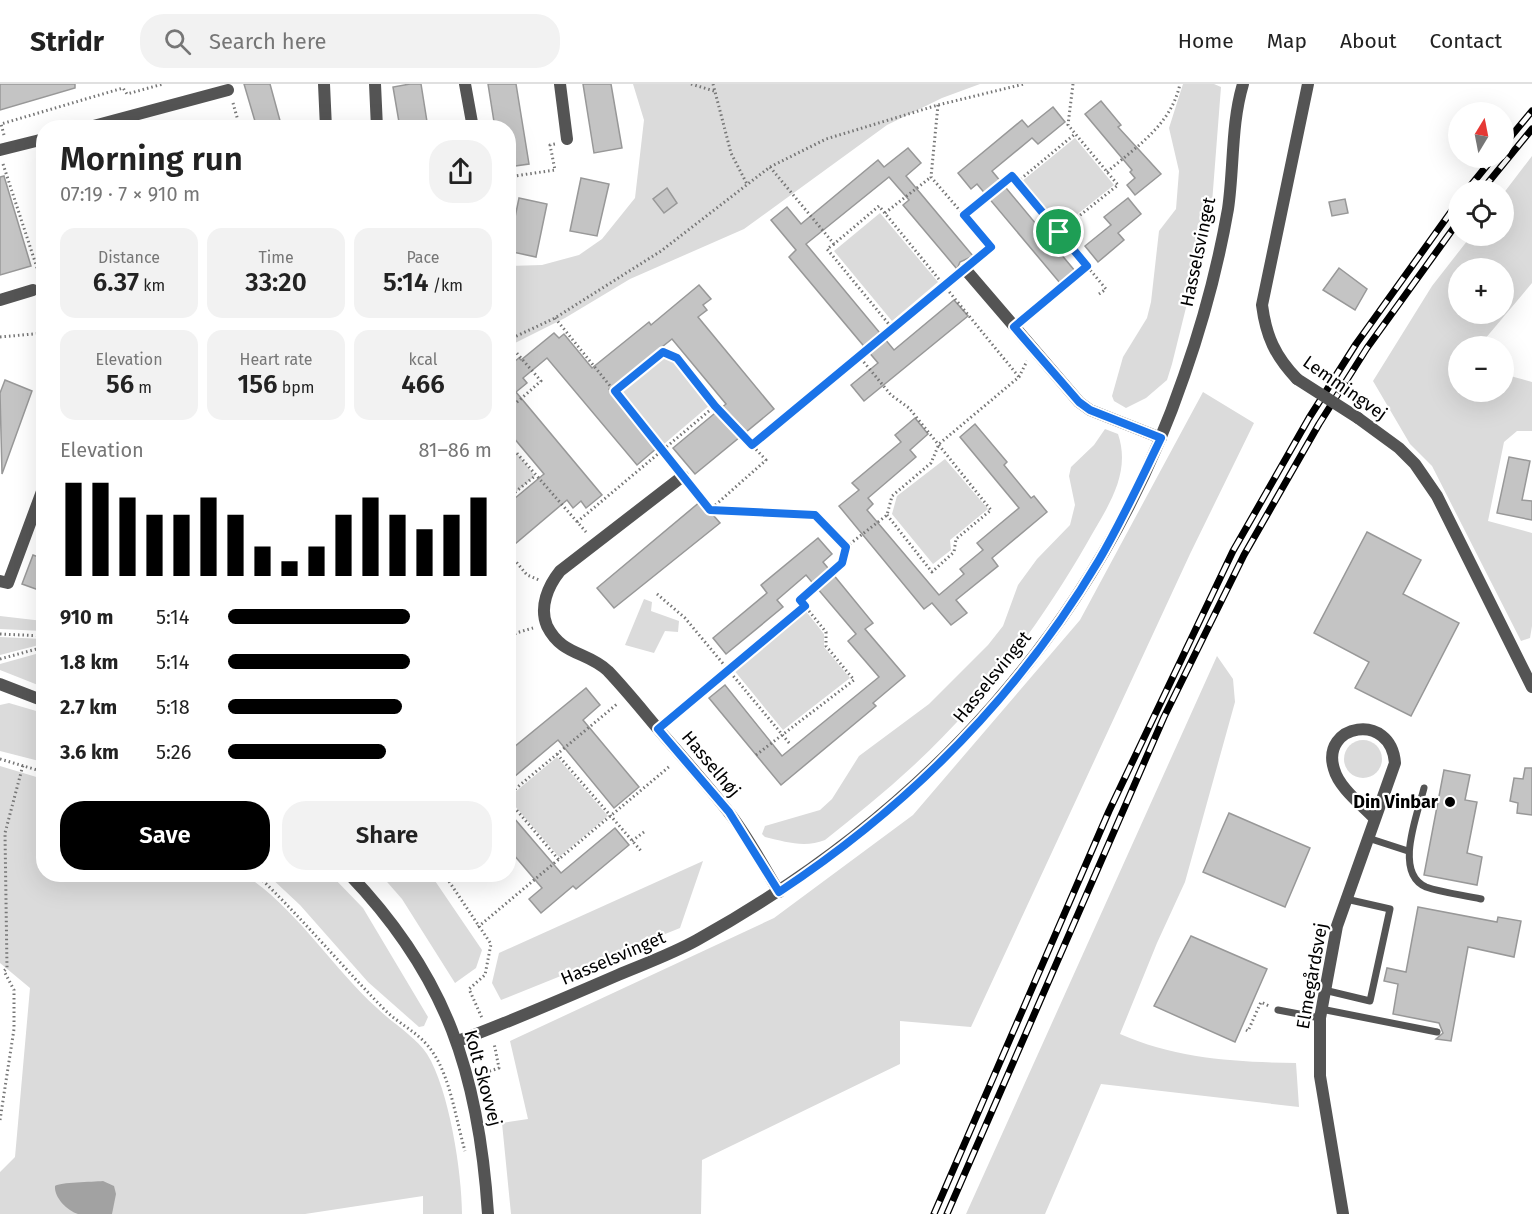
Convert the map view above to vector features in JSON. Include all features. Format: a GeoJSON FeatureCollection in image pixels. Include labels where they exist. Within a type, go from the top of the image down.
{"type":"FeatureCollection","features":[{"type":"Feature","properties":{"kind":"street"},"geometry":{"type":"LineString","coordinates":[[324,84],[326,120]]}},
{"type":"Feature","properties":{"kind":"street"},"geometry":{"type":"LineString","coordinates":[[375,84],[377,120]]}},
{"type":"Feature","properties":{"kind":"street"},"geometry":{"type":"LineString","coordinates":[[465,84],[471,120]]}},
{"type":"Feature","properties":{"kind":"street"},"geometry":{"type":"LineString","coordinates":[[560,84],[567,139]]}},
{"type":"Feature","properties":{"kind":"street","name":"Hasselsvinget"},"geometry":{"type":"LineString","coordinates":[[458,1041],[694,942],[779,892],[857,837],[895,805],[938,766],[1004,694],[1068,608],[1099,560],[1161,438],[1184,376],[1216,264],[1228,207],[1243,84]]}},
{"type":"Feature","properties":{"kind":"street","name":"Lemmingvej"},"geometry":{"type":"LineString","coordinates":[[1308,84],[1262,305],[1265,327],[1272,348],[1297,379],[1358,418],[1399,448],[1415,464],[1437,496],[1532,687]]}},
{"type":"Feature","properties":{"kind":"street"},"geometry":{"type":"LineString","coordinates":[[116,120],[228,90]]}},
{"type":"Feature","properties":{"kind":"street"},"geometry":{"type":"LineString","coordinates":[[2,151],[36,141]]}},
{"type":"Feature","properties":{"kind":"street"},"geometry":{"type":"LineString","coordinates":[[965,269],[1079,402],[1090,410],[1161,438]]}},
{"type":"Feature","properties":{"kind":"street"},"geometry":{"type":"LineString","coordinates":[[0,300],[36,285]]}},
{"type":"Feature","properties":{"kind":"street"},"geometry":{"type":"LineString","coordinates":[[546,624],[545,602],[549,585],[561,571],[683,476]]}},
{"type":"Feature","properties":{"kind":"street"},"geometry":{"type":"LineString","coordinates":[[0,581],[8,584],[36,520]]}},
{"type":"Feature","properties":{"kind":"street","name":"Hasselhøj"},"geometry":{"type":"LineString","coordinates":[[546,624],[556,640],[568,651],[587,657],[606,669],[629,694],[729,812],[779,892]]}},
{"type":"Feature","properties":{"kind":"street"},"geometry":{"type":"LineString","coordinates":[[0,684],[36,698]]}},
{"type":"Feature","properties":{"kind":"street","name":"Elmegårdsvej"},"geometry":{"type":"LineString","coordinates":[[1343,1214],[1320,1076],[1320,1014],[1330,956],[1345,899],[1368,838],[1393,771],[1394,753],[1387,738],[1380,733],[1355,729],[1342,736],[1336,744],[1333,753],[1334,770],[1339,780],[1375,819]]}},
{"type":"Feature","properties":{"kind":"street","name":"Kolt Skovvej"},"geometry":{"type":"LineString","coordinates":[[357,882],[372,898],[424,969],[458,1041],[484,1158],[488,1214]]}},
{"type":"Feature","properties":{"kind":"lane"},"geometry":{"type":"LineString","coordinates":[[1424,788],[1408,852],[1410,869],[1424,886],[1481,899]]}},
{"type":"Feature","properties":{"kind":"lane"},"geometry":{"type":"LineString","coordinates":[[1368,838],[1408,852]]}},
{"type":"Feature","properties":{"kind":"lane"},"geometry":{"type":"LineString","coordinates":[[1324,990],[1370,1001],[1390,909],[1345,899]]}},
{"type":"Feature","properties":{"kind":"lane"},"geometry":{"type":"LineString","coordinates":[[1278,1010],[1437,1032]]}},
{"type":"Feature","properties":{"kind":"path"},"geometry":{"type":"LineString","coordinates":[[36,281],[2,151],[1,124],[123,88],[127,94],[163,84]]}},
{"type":"Feature","properties":{"kind":"path"},"geometry":{"type":"LineString","coordinates":[[691,84],[714,91]]}},
{"type":"Feature","properties":{"kind":"path"},"geometry":{"type":"LineString","coordinates":[[713,84],[731,153],[747,184]]}},
{"type":"Feature","properties":{"kind":"path"},"geometry":{"type":"LineString","coordinates":[[516,337],[555,318],[661,250],[770,167],[826,139],[856,128],[938,105],[1024,84]]}},
{"type":"Feature","properties":{"kind":"path"},"geometry":{"type":"LineString","coordinates":[[1059,232],[1118,185],[1068,125],[1072,84]]}},
{"type":"Feature","properties":{"kind":"path"},"geometry":{"type":"LineString","coordinates":[[1107,172],[1163,123],[1176,99],[1180,84]]}},
{"type":"Feature","properties":{"kind":"path"},"geometry":{"type":"LineString","coordinates":[[228,90],[237,120]]}},
{"type":"Feature","properties":{"kind":"path"},"geometry":{"type":"LineString","coordinates":[[752,445],[991,247],[931,177],[938,105]]}},
{"type":"Feature","properties":{"kind":"path"},"geometry":{"type":"LineString","coordinates":[[1017,182],[1075,134]]}},
{"type":"Feature","properties":{"kind":"path"},"geometry":{"type":"LineString","coordinates":[[516,176],[555,170],[550,145],[567,139]]}},
{"type":"Feature","properties":{"kind":"path"},"geometry":{"type":"LineString","coordinates":[[770,167],[834,244]]}},
{"type":"Feature","properties":{"kind":"path"},"geometry":{"type":"LineString","coordinates":[[964,215],[1012,176],[1106,288],[1099,294]]}},
{"type":"Feature","properties":{"kind":"path"},"geometry":{"type":"LineString","coordinates":[[884,213],[931,177]]}},
{"type":"Feature","properties":{"kind":"path"},"geometry":{"type":"LineString","coordinates":[[756,755],[854,680],[826,646],[826,632],[800,600],[842,563],[846,547],[887,514],[892,496],[931,463],[939,444],[1019,376],[879,206],[827,249],[892,328]]}},
{"type":"Feature","properties":{"kind":"path"},"geometry":{"type":"LineString","coordinates":[[1014,327],[1087,266]]}},
{"type":"Feature","properties":{"kind":"path"},"geometry":{"type":"LineString","coordinates":[[555,318],[710,510],[815,515],[846,547]]}},
{"type":"Feature","properties":{"kind":"path"},"geometry":{"type":"LineString","coordinates":[[0,337],[36,334]]}},
{"type":"Feature","properties":{"kind":"path"},"geometry":{"type":"LineString","coordinates":[[516,351],[541,381],[516,403]]}},
{"type":"Feature","properties":{"kind":"path"},"geometry":{"type":"LineString","coordinates":[[615,391],[663,352],[677,358],[715,406],[766,460],[710,510]]}},
{"type":"Feature","properties":{"kind":"path"},"geometry":{"type":"LineString","coordinates":[[858,355],[891,395],[909,408],[991,510],[956,539],[954,552],[932,572],[887,514]]}},
{"type":"Feature","properties":{"kind":"path"},"geometry":{"type":"LineString","coordinates":[[577,522],[715,406]]}},
{"type":"Feature","properties":{"kind":"path"},"geometry":{"type":"LineString","coordinates":[[516,453],[596,544]]}},
{"type":"Feature","properties":{"kind":"path"},"geometry":{"type":"LineString","coordinates":[[516,491],[535,476]]}},
{"type":"Feature","properties":{"kind":"path"},"geometry":{"type":"LineString","coordinates":[[516,562],[527,575],[549,585]]}},
{"type":"Feature","properties":{"kind":"path"},"geometry":{"type":"LineString","coordinates":[[657,594],[685,618],[790,744]]}},
{"type":"Feature","properties":{"kind":"path"},"geometry":{"type":"LineString","coordinates":[[658,729],[805,606]]}},
{"type":"Feature","properties":{"kind":"path"},"geometry":{"type":"LineString","coordinates":[[516,633],[546,624]]}},
{"type":"Feature","properties":{"kind":"path"},"geometry":{"type":"LineString","coordinates":[[0,633],[36,635]]}},
{"type":"Feature","properties":{"kind":"path"},"geometry":{"type":"LineString","coordinates":[[0,659],[36,649]]}},
{"type":"Feature","properties":{"kind":"path"},"geometry":{"type":"LineString","coordinates":[[516,788],[629,694]]}},
{"type":"Feature","properties":{"kind":"path"},"geometry":{"type":"LineString","coordinates":[[557,754],[642,852]]}},
{"type":"Feature","properties":{"kind":"path"},"geometry":{"type":"LineString","coordinates":[[478,927],[682,756]]}},
{"type":"Feature","properties":{"kind":"path"},"geometry":{"type":"LineString","coordinates":[[0,759],[36,769]]}},
{"type":"Feature","properties":{"kind":"path"},"geometry":{"type":"LineString","coordinates":[[0,1120],[14,1029],[14,990],[4,971],[7,968],[5,833],[23,765]]}},
{"type":"Feature","properties":{"kind":"path"},"geometry":{"type":"LineString","coordinates":[[516,809],[559,860]]}},
{"type":"Feature","properties":{"kind":"path"},"geometry":{"type":"LineString","coordinates":[[632,841],[644,832]]}},
{"type":"Feature","properties":{"kind":"path"},"geometry":{"type":"LineString","coordinates":[[264,882],[293,909],[385,1011],[418,1033],[435,1056],[468,1160]]}},
{"type":"Feature","properties":{"kind":"path"},"geometry":{"type":"LineString","coordinates":[[446,1086],[499,1068],[495,1045],[469,989],[485,975],[491,944],[449,882]]}},
{"type":"Feature","properties":{"kind":"path"},"geometry":{"type":"LineString","coordinates":[[1246,1030],[1248,1031],[1261,1002],[1278,1010]]}},
{"type":"Feature","properties":{"kind":"shaded area"},"geometry":{"type":"Polygon","coordinates":[[[633,84],[980,84],[942,98],[887,125],[744,229],[630,279],[565,318],[516,342],[516,266],[542,265],[579,255],[602,239],[635,198],[644,120],[633,84]]]}},
{"type":"Feature","properties":{"kind":"shaded area"},"geometry":{"type":"Polygon","coordinates":[[[1183,84],[1214,84],[1221,87],[1212,203],[1167,380],[1146,398],[1126,408],[1114,401],[1112,396],[1123,357],[1147,318],[1159,231],[1176,209],[1179,171],[1169,128],[1183,84]]]}},
{"type":"Feature","properties":{"kind":"shaded area"},"geometry":{"type":"Polygon","coordinates":[[[1075,138],[1114,185],[1060,228],[1021,182],[1075,138]]]}},
{"type":"Feature","properties":{"kind":"shaded area"},"geometry":{"type":"Polygon","coordinates":[[[1532,156],[1532,283],[1514,304],[1514,258],[1454,258],[1463,246],[1514,246],[1514,180],[1532,156]]]}},
{"type":"Feature","properties":{"kind":"shaded area"},"geometry":{"type":"Polygon","coordinates":[[[880,213],[938,282],[892,321],[834,251],[880,213]]]}},
{"type":"Feature","properties":{"kind":"shaded area"},"geometry":{"type":"Polygon","coordinates":[[[1448,265],[1448,324],[1498,324],[1487,336],[1448,336],[1448,402],[1514,402],[1514,377],[1532,382],[1532,431],[1517,431],[1504,442],[1488,521],[1532,533],[1532,626],[1530,638],[1521,641],[1432,466],[1410,444],[1373,381],[1432,286],[1448,265]]]}},
{"type":"Feature","properties":{"kind":"shaded area"},"geometry":{"type":"Polygon","coordinates":[[[663,355],[676,361],[711,404],[664,444],[619,392],[663,355]]]}},
{"type":"Feature","properties":{"kind":"shaded area"},"geometry":{"type":"Polygon","coordinates":[[[1203,392],[1254,423],[1190,554],[971,1027],[900,1021],[900,1064],[702,1160],[701,1214],[511,1214],[502,1123],[528,1119],[510,1041],[774,918],[913,815],[1080,620],[1203,392]]]}},
{"type":"Feature","properties":{"kind":"shaded area"},"geometry":{"type":"Polygon","coordinates":[[[1105,429],[1118,434],[1121,449],[1122,464],[1115,491],[1069,574],[1029,633],[986,689],[963,716],[913,766],[825,840],[803,844],[765,837],[762,834],[765,826],[820,810],[832,799],[859,756],[929,704],[988,645],[1003,626],[1018,585],[1037,559],[1070,525],[1075,505],[1069,476],[1071,467],[1094,445],[1105,429]]]}},
{"type":"Feature","properties":{"kind":"shaded area"},"geometry":{"type":"Polygon","coordinates":[[[516,452],[535,476],[516,492],[516,452]]]}},
{"type":"Feature","properties":{"kind":"shaded area"},"geometry":{"type":"Polygon","coordinates":[[[945,459],[988,509],[950,540],[951,550],[933,564],[892,514],[897,496],[945,459]]]}},
{"type":"Feature","properties":{"kind":"shaded area"},"geometry":{"type":"Polygon","coordinates":[[[644,599],[652,602],[651,611],[679,621],[678,632],[665,631],[654,653],[625,645],[644,599]]]}},
{"type":"Feature","properties":{"kind":"shaded area"},"geometry":{"type":"Polygon","coordinates":[[[805,610],[824,634],[824,647],[850,678],[783,730],[733,669],[805,610]]]}},
{"type":"Feature","properties":{"kind":"shaded area"},"geometry":{"type":"Polygon","coordinates":[[[0,616],[36,620],[36,631],[0,629],[0,616]]]}},
{"type":"Feature","properties":{"kind":"shaded area"},"geometry":{"type":"Polygon","coordinates":[[[0,637],[36,639],[36,646],[0,655],[0,637]]]}},
{"type":"Feature","properties":{"kind":"shaded area"},"geometry":{"type":"Polygon","coordinates":[[[36,654],[36,684],[0,670],[0,664],[36,654]]]}},
{"type":"Feature","properties":{"kind":"shaded area"},"geometry":{"type":"Polygon","coordinates":[[[1217,656],[1233,679],[1235,702],[1185,882],[1120,1034],[1163,1049],[1206,1058],[1296,1063],[1299,1107],[1101,1084],[1045,1214],[966,1214],[1217,656]]]}},
{"type":"Feature","properties":{"kind":"shaded area"},"geometry":{"type":"Polygon","coordinates":[[[9,703],[36,711],[36,760],[0,751],[0,705],[9,703]]]}},
{"type":"Feature","properties":{"kind":"shaded area"},"geometry":{"type":"Polygon","coordinates":[[[1363,740],[1370,741],[1376,746],[1381,752],[1381,766],[1376,772],[1370,777],[1363,778],[1356,777],[1350,772],[1345,766],[1344,759],[1345,752],[1350,746],[1356,741],[1363,740]]]}},
{"type":"Feature","properties":{"kind":"shaded area"},"geometry":{"type":"Polygon","coordinates":[[[557,757],[608,816],[559,857],[516,807],[516,791],[557,757]]]}},
{"type":"Feature","properties":{"kind":"shaded area"},"geometry":{"type":"Polygon","coordinates":[[[0,766],[36,777],[36,882],[254,882],[281,904],[361,992],[416,1041],[427,1054],[435,1069],[448,1109],[460,1177],[462,1214],[423,1214],[423,1196],[305,1214],[0,1214],[0,1172],[15,1157],[30,988],[0,963],[0,766]]]}},
{"type":"Feature","properties":{"kind":"shaded area"},"geometry":{"type":"Polygon","coordinates":[[[703,861],[680,928],[501,1000],[492,983],[499,953],[703,861]]]}},
{"type":"Feature","properties":{"kind":"shaded area"},"geometry":{"type":"Polygon","coordinates":[[[275,882],[338,882],[363,908],[428,1017],[424,1026],[419,1027],[368,982],[300,905],[275,882]]]}},
{"type":"Feature","properties":{"kind":"shaded area"},"geometry":{"type":"Polygon","coordinates":[[[387,882],[436,882],[482,950],[476,968],[455,983],[402,899],[387,882]]]}},
{"type":"Feature","properties":{"kind":"shaded area"},"geometry":{"type":"Polygon","coordinates":[[[103,1181],[114,1186],[116,1194],[112,1214],[78,1214],[62,1203],[55,1191],[55,1186],[63,1184],[103,1181]]]}},
{"type":"Feature","properties":{"kind":"building"},"geometry":{"type":"Polygon","coordinates":[[[0,84],[75,84],[75,88],[0,110],[0,84]]]}},
{"type":"Feature","properties":{"kind":"building"},"geometry":{"type":"Polygon","coordinates":[[[244,84],[270,84],[280,120],[255,120],[244,84]]]}},
{"type":"Feature","properties":{"kind":"building"},"geometry":{"type":"Polygon","coordinates":[[[421,84],[427,120],[399,120],[393,87],[421,84]]]}},
{"type":"Feature","properties":{"kind":"building"},"geometry":{"type":"Polygon","coordinates":[[[488,84],[516,84],[529,164],[516,166],[516,120],[494,120],[488,84]]]}},
{"type":"Feature","properties":{"kind":"building"},"geometry":{"type":"Polygon","coordinates":[[[583,84],[611,84],[622,148],[594,153],[583,84]]]}},
{"type":"Feature","properties":{"kind":"building"},"geometry":{"type":"Polygon","coordinates":[[[1101,101],[1121,125],[1118,127],[1161,174],[1135,195],[1127,185],[1135,178],[1130,172],[1132,170],[1085,114],[1101,101]]]}},
{"type":"Feature","properties":{"kind":"building"},"geometry":{"type":"Polygon","coordinates":[[[1053,107],[1065,122],[1038,144],[1032,138],[992,171],[1075,271],[1060,283],[977,184],[971,189],[958,173],[1022,120],[1028,127],[1053,107]]]}},
{"type":"Feature","properties":{"kind":"building"},"geometry":{"type":"Polygon","coordinates":[[[908,148],[921,163],[906,176],[973,256],[960,262],[957,269],[903,205],[909,200],[889,177],[806,244],[894,350],[954,300],[968,316],[864,401],[851,385],[878,363],[789,257],[796,250],[771,220],[787,207],[801,224],[878,160],[884,167],[908,148]]]}},
{"type":"Feature","properties":{"kind":"building"},"geometry":{"type":"Polygon","coordinates":[[[4,176],[31,266],[0,275],[0,177],[4,176]]]}},
{"type":"Feature","properties":{"kind":"building"},"geometry":{"type":"Polygon","coordinates":[[[581,178],[609,184],[597,236],[570,231],[581,178]]]}},
{"type":"Feature","properties":{"kind":"building"},"geometry":{"type":"Polygon","coordinates":[[[667,188],[677,203],[664,213],[653,199],[667,188]]]}},
{"type":"Feature","properties":{"kind":"building"},"geometry":{"type":"Polygon","coordinates":[[[519,198],[547,204],[536,257],[516,253],[516,212],[519,198]]]}},
{"type":"Feature","properties":{"kind":"building"},"geometry":{"type":"Polygon","coordinates":[[[1128,198],[1141,214],[1118,233],[1124,240],[1098,262],[1085,246],[1111,225],[1104,217],[1128,198]]]}},
{"type":"Feature","properties":{"kind":"building"},"geometry":{"type":"Polygon","coordinates":[[[1345,199],[1348,213],[1332,216],[1329,202],[1345,199]]]}},
{"type":"Feature","properties":{"kind":"building"},"geometry":{"type":"Polygon","coordinates":[[[1339,268],[1367,289],[1355,310],[1323,290],[1339,268]]]}},
{"type":"Feature","properties":{"kind":"building"},"geometry":{"type":"Polygon","coordinates":[[[699,285],[711,299],[703,305],[707,310],[698,317],[774,409],[695,474],[673,448],[726,404],[672,339],[609,389],[657,448],[637,465],[547,358],[523,378],[527,383],[516,392],[516,360],[519,358],[521,360],[554,333],[559,338],[564,334],[592,368],[649,322],[651,325],[699,285]]]}},
{"type":"Feature","properties":{"kind":"building"},"geometry":{"type":"Polygon","coordinates":[[[5,380],[32,391],[2,474],[0,393],[5,380]]]}},
{"type":"Feature","properties":{"kind":"building"},"geometry":{"type":"Polygon","coordinates":[[[516,392],[602,495],[586,508],[581,501],[573,508],[567,500],[516,543],[516,497],[544,474],[516,441],[516,392]]]}},
{"type":"Feature","properties":{"kind":"building"},"geometry":{"type":"Polygon","coordinates":[[[915,418],[928,434],[910,450],[916,457],[868,498],[873,504],[867,510],[939,595],[964,574],[960,569],[983,550],[977,543],[1019,508],[960,437],[975,424],[1007,462],[1004,465],[1031,498],[1034,496],[1047,512],[992,558],[998,566],[956,600],[967,613],[951,625],[932,603],[924,609],[839,506],[859,490],[852,483],[901,442],[895,435],[915,418]]]}},
{"type":"Feature","properties":{"kind":"building"},"geometry":{"type":"Polygon","coordinates":[[[1509,457],[1530,461],[1522,500],[1532,501],[1532,520],[1497,513],[1509,457]]]}},
{"type":"Feature","properties":{"kind":"building"},"geometry":{"type":"Polygon","coordinates":[[[701,501],[720,523],[614,608],[597,588],[701,501]]]}},
{"type":"Feature","properties":{"kind":"building"},"geometry":{"type":"Polygon","coordinates":[[[1367,532],[1421,560],[1403,594],[1459,623],[1411,716],[1355,688],[1369,662],[1314,633],[1367,532]]]}},
{"type":"Feature","properties":{"kind":"building"},"geometry":{"type":"Polygon","coordinates":[[[818,538],[832,554],[823,562],[873,623],[865,629],[905,676],[873,703],[876,706],[781,785],[709,698],[725,685],[782,756],[879,677],[848,641],[856,634],[806,575],[777,600],[783,607],[726,654],[713,638],[767,593],[761,585],[818,538]]]}},
{"type":"Feature","properties":{"kind":"building"},"geometry":{"type":"Polygon","coordinates":[[[33,555],[36,556],[36,589],[22,584],[33,555]]]}},
{"type":"Feature","properties":{"kind":"building"},"geometry":{"type":"Polygon","coordinates":[[[586,688],[600,705],[583,720],[639,787],[614,808],[558,740],[516,775],[516,745],[586,688]]]}},
{"type":"Feature","properties":{"kind":"building"},"geometry":{"type":"Polygon","coordinates":[[[1525,768],[1532,768],[1532,815],[1517,813],[1518,803],[1510,801],[1514,778],[1523,779],[1525,768]]]}},
{"type":"Feature","properties":{"kind":"building"},"geometry":{"type":"Polygon","coordinates":[[[1444,770],[1470,775],[1465,800],[1477,802],[1467,853],[1482,857],[1477,885],[1424,875],[1444,770]]]}},
{"type":"Feature","properties":{"kind":"building"},"geometry":{"type":"Polygon","coordinates":[[[1229,813],[1310,848],[1285,907],[1203,872],[1229,813]]]}},
{"type":"Feature","properties":{"kind":"building"},"geometry":{"type":"Polygon","coordinates":[[[516,820],[561,873],[615,828],[629,845],[576,889],[573,886],[541,913],[529,899],[542,888],[516,857],[516,820]]]}},
{"type":"Feature","properties":{"kind":"building"},"geometry":{"type":"Polygon","coordinates":[[[1418,907],[1497,922],[1498,917],[1521,921],[1514,957],[1468,947],[1451,1041],[1436,1039],[1443,1033],[1439,1023],[1393,1014],[1398,984],[1384,981],[1387,968],[1406,972],[1418,907]]]}},
{"type":"Feature","properties":{"kind":"building"},"geometry":{"type":"Polygon","coordinates":[[[1191,936],[1267,969],[1235,1042],[1154,1006],[1191,936]]]}},
{"type":"Feature","properties":{"kind":"railway"},"geometry":{"type":"LineString","coordinates":[[1514,133],[1532,111]]}},
{"type":"Feature","properties":{"kind":"railway"},"geometry":{"type":"LineString","coordinates":[[1490,180],[1532,129]]}},
{"type":"Feature","properties":{"kind":"railway"},"geometry":{"type":"LineString","coordinates":[[1475,180],[1485,168]]}},
{"type":"Feature","properties":{"kind":"railway"},"geometry":{"type":"LineString","coordinates":[[934,1214],[1109,811],[1233,551],[1309,418],[1356,344],[1448,216]]}},
{"type":"Feature","properties":{"kind":"railway"},"geometry":{"type":"LineString","coordinates":[[947,1214],[1164,717],[1244,555],[1319,424],[1367,348],[1448,236]]}},
{"type":"Feature","properties":{"kind":"place","name":"Din Vinbar"},"geometry":{"type":"Point","coordinates":[1450,802]}},
{"type":"Feature","properties":{"kind":"route"},"geometry":{"type":"LineString","coordinates":[[1012,176],[1059,232],[1087,266],[1014,327],[1079,402],[1090,410],[1161,438],[1099,560],[1068,608],[1004,694],[938,766],[895,805],[857,837],[779,892],[729,812],[658,729],[805,606],[800,600],[842,563],[846,547],[815,515],[710,510],[615,391],[663,352],[677,358],[715,406],[752,445],[991,247],[964,215],[1012,176]]}}]}
